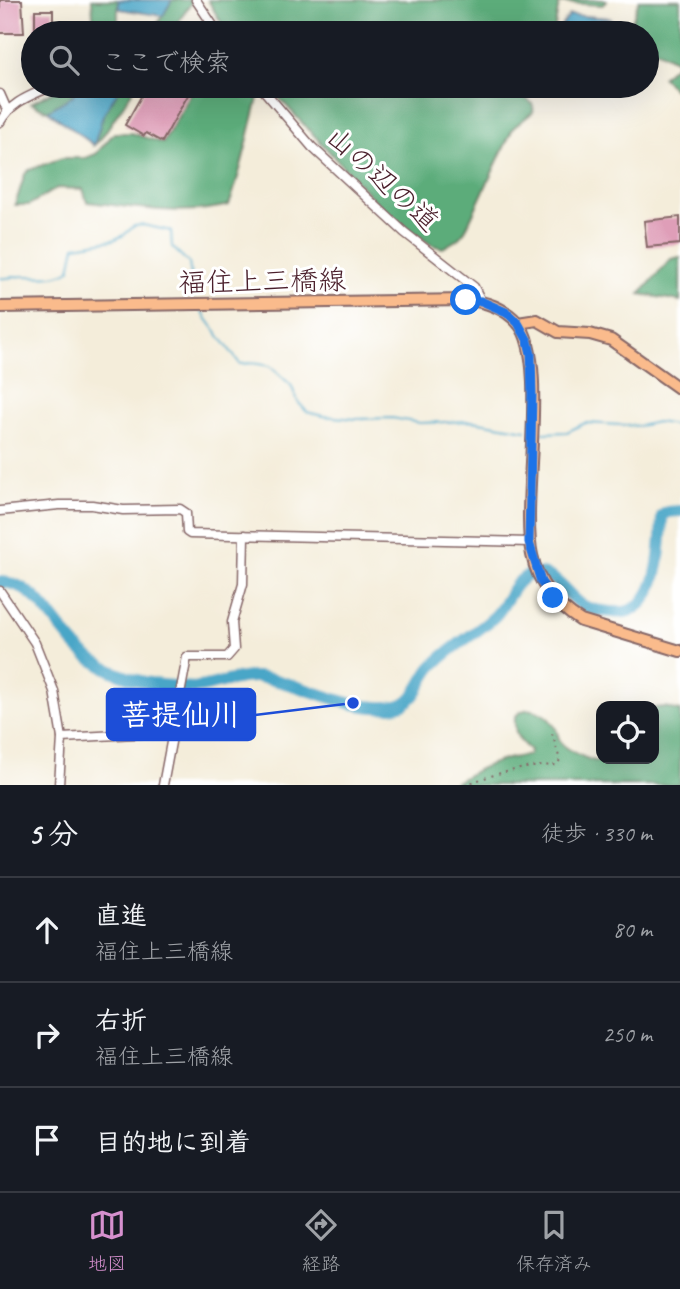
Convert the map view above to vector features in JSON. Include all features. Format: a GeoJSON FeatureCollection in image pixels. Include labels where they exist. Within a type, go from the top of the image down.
{"type":"FeatureCollection","features":[{"type":"Feature","properties":{"kind":"main road","name":"福住上三橋線"},"geometry":{"type":"LineString","coordinates":[[0,307],[481,301],[506,312],[518,323],[537,320],[558,331],[590,334],[611,340],[680,389]]}},
{"type":"Feature","properties":{"kind":"main road"},"geometry":{"type":"LineString","coordinates":[[518,323],[528,341],[531,354],[529,542],[541,582],[567,612],[581,621],[680,651]]}},
{"type":"Feature","properties":{"kind":"street"},"geometry":{"type":"LineString","coordinates":[[196,0],[210,21]]}},
{"type":"Feature","properties":{"kind":"street"},"geometry":{"type":"LineString","coordinates":[[0,94],[7,110]]}},
{"type":"Feature","properties":{"kind":"street"},"geometry":{"type":"LineString","coordinates":[[0,122],[7,110],[24,98]]}},
{"type":"Feature","properties":{"kind":"street","name":"山の辺の道"},"geometry":{"type":"LineString","coordinates":[[270,98],[312,147],[404,232],[474,287],[481,301]]}},
{"type":"Feature","properties":{"kind":"street"},"geometry":{"type":"LineString","coordinates":[[0,511],[58,505],[92,505],[123,510],[180,509],[186,513],[188,534],[529,542]]}},
{"type":"Feature","properties":{"kind":"street"},"geometry":{"type":"LineString","coordinates":[[163,785],[187,657],[227,657],[234,649],[232,622],[243,584],[244,535]]}},
{"type":"Feature","properties":{"kind":"street"},"geometry":{"type":"LineString","coordinates":[[0,591],[34,643],[54,691],[62,738],[59,785]]}},
{"type":"Feature","properties":{"kind":"street"},"geometry":{"type":"LineString","coordinates":[[62,738],[172,732]]}},
{"type":"Feature","properties":{"kind":"path"},"geometry":{"type":"LineString","coordinates":[[465,785],[517,769],[557,765],[560,760],[552,733]]}},
{"type":"Feature","properties":{"kind":"green space"},"geometry":{"type":"Polygon","coordinates":[[[92,0],[118,0],[118,21],[93,21],[92,0]]]}},
{"type":"Feature","properties":{"kind":"green space"},"geometry":{"type":"Polygon","coordinates":[[[172,0],[193,0],[179,21],[159,21],[172,0]]]}},
{"type":"Feature","properties":{"kind":"green space"},"geometry":{"type":"Polygon","coordinates":[[[208,0],[607,0],[603,5],[559,3],[556,21],[220,21],[208,0]]]}},
{"type":"Feature","properties":{"kind":"green space"},"geometry":{"type":"Polygon","coordinates":[[[639,0],[680,0],[680,95],[662,77],[678,62],[659,52],[659,21],[632,21],[639,0]]]}},
{"type":"Feature","properties":{"kind":"green space"},"geometry":{"type":"Polygon","coordinates":[[[40,98],[68,98],[48,111],[31,103],[40,98]]]}},
{"type":"Feature","properties":{"kind":"green space"},"geometry":{"type":"Polygon","coordinates":[[[114,98],[128,98],[94,145],[103,116],[114,98]]]}},
{"type":"Feature","properties":{"kind":"green space"},"geometry":{"type":"Polygon","coordinates":[[[189,98],[258,99],[229,205],[176,211],[140,208],[87,202],[83,189],[57,188],[29,205],[15,205],[25,174],[29,170],[62,158],[85,158],[96,154],[114,133],[131,133],[163,143],[189,98]]]}},
{"type":"Feature","properties":{"kind":"green space"},"geometry":{"type":"Polygon","coordinates":[[[279,98],[524,98],[531,103],[533,112],[513,128],[465,231],[458,239],[443,248],[432,245],[390,217],[279,98]]]}},
{"type":"Feature","properties":{"kind":"green space"},"geometry":{"type":"Polygon","coordinates":[[[680,257],[680,301],[640,294],[671,259],[680,257]]]}},
{"type":"Feature","properties":{"kind":"green space"},"geometry":{"type":"Polygon","coordinates":[[[659,708],[680,711],[680,785],[451,785],[488,765],[529,755],[530,750],[517,736],[515,727],[515,717],[526,710],[542,714],[555,727],[561,743],[596,761],[596,764],[659,764],[659,708]]]}},
{"type":"Feature","properties":{"kind":"water"},"geometry":{"type":"Polygon","coordinates":[[[118,0],[172,0],[163,16],[119,9],[118,0]]]}},
{"type":"Feature","properties":{"kind":"water"},"geometry":{"type":"Polygon","coordinates":[[[570,15],[610,18],[612,21],[565,21],[570,15]]]}},
{"type":"Feature","properties":{"kind":"water"},"geometry":{"type":"Polygon","coordinates":[[[68,98],[114,98],[103,116],[94,145],[48,111],[68,98]]]}},
{"type":"Feature","properties":{"kind":"building"},"geometry":{"type":"Polygon","coordinates":[[[0,0],[22,0],[21,33],[0,33],[0,0]]]}},
{"type":"Feature","properties":{"kind":"building"},"geometry":{"type":"Polygon","coordinates":[[[35,10],[53,10],[53,21],[35,21],[35,10]]]}},
{"type":"Feature","properties":{"kind":"building"},"geometry":{"type":"Polygon","coordinates":[[[140,98],[186,98],[162,142],[125,125],[140,98]]]}},
{"type":"Feature","properties":{"kind":"building"},"geometry":{"type":"Polygon","coordinates":[[[680,217],[680,244],[647,247],[644,221],[680,217]]]}},
{"type":"Feature","properties":{"kind":"waterway"},"geometry":{"type":"LineString","coordinates":[[0,278],[65,273],[70,270],[75,246],[113,240],[134,226],[143,225],[171,231],[172,247],[189,263],[194,297]]}},
{"type":"Feature","properties":{"kind":"waterway"},"geometry":{"type":"LineString","coordinates":[[201,311],[240,364],[270,366],[291,385],[298,402],[307,412],[323,416],[392,418],[420,423],[473,421],[526,430]]}},
{"type":"Feature","properties":{"kind":"waterway"},"geometry":{"type":"LineString","coordinates":[[542,433],[567,432],[585,423],[639,426],[657,422],[680,426]]}},
{"type":"Feature","properties":{"kind":"waterway"},"geometry":{"type":"LineString","coordinates":[[0,582],[14,584],[27,591],[39,601],[82,652],[103,667],[132,679],[193,688],[257,677],[361,706],[397,706],[413,696],[438,661],[496,615],[524,577],[547,575],[582,605],[593,610],[629,611],[640,604],[649,593],[655,578],[661,545],[662,516],[667,512],[680,511]]}},
{"type":"Feature","properties":{"kind":"place","name":"菩提仙川"},"geometry":{"type":"Point","coordinates":[353,703]}},
{"type":"Feature","properties":{"kind":"route"},"geometry":{"type":"LineString","coordinates":[[466,300],[481,301],[506,312],[518,323],[528,341],[532,394],[529,542],[541,582],[553,598]]}}]}
